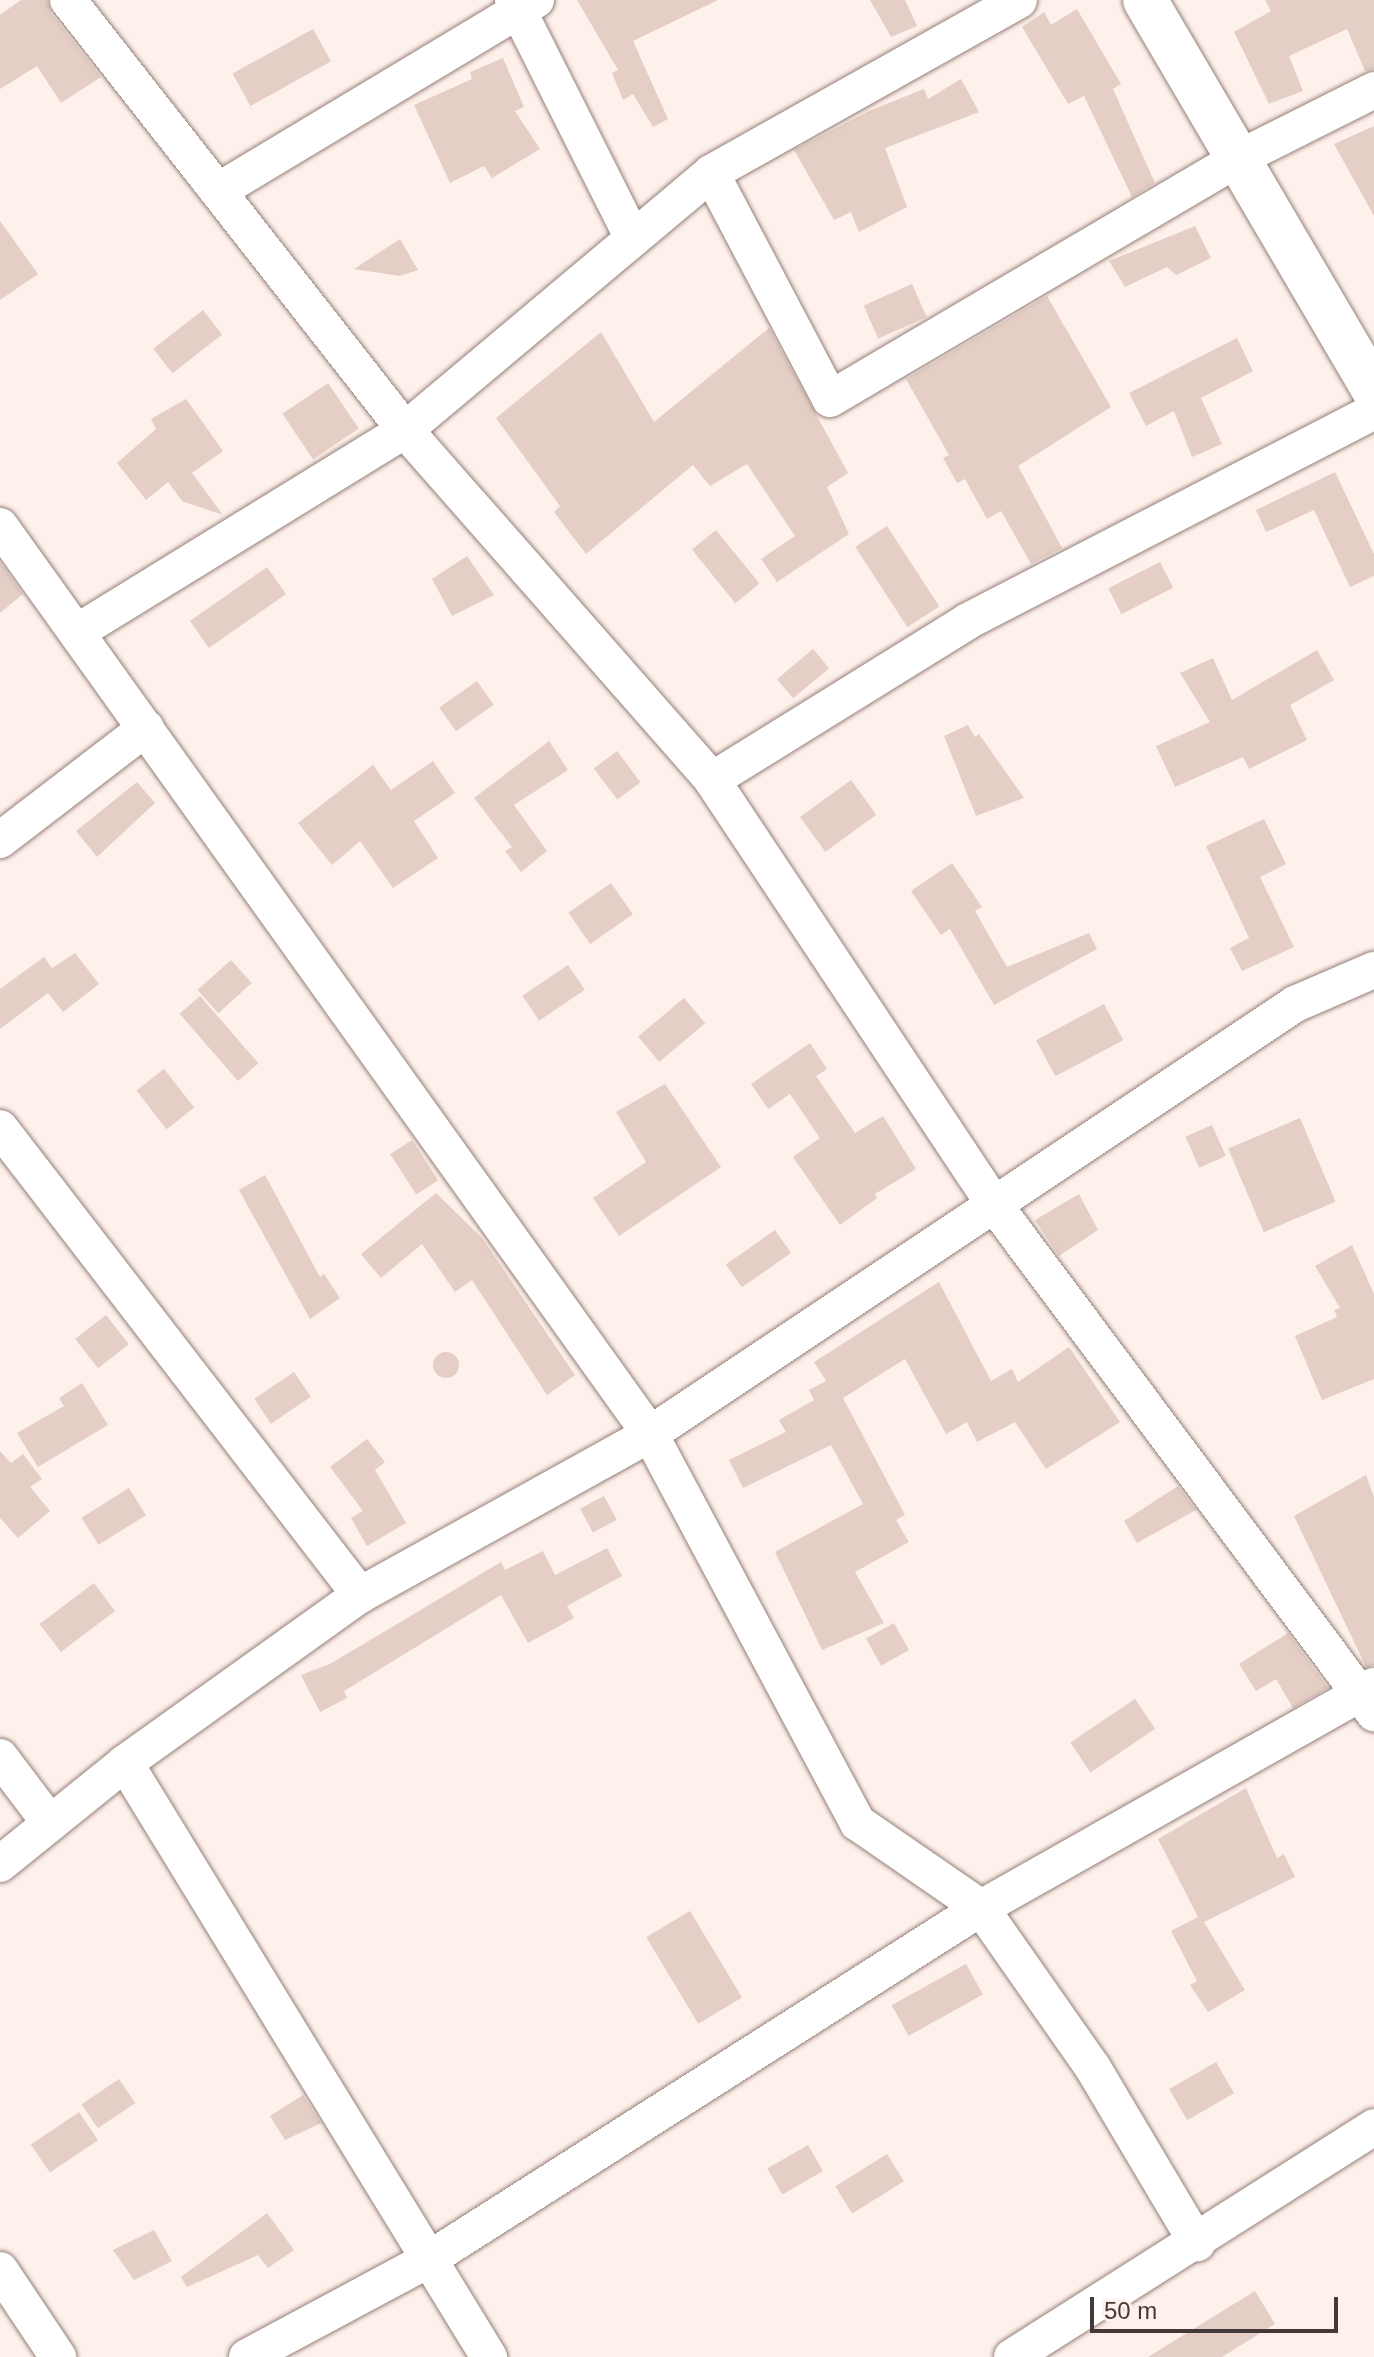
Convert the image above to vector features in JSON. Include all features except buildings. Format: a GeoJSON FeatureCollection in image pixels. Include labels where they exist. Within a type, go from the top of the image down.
{"type":"FeatureCollection","features":[{"type":"Feature","properties":{"kind":"main road"},"geometry":{"type":"LineString","coordinates":[[1145,0],[1241,157],[1374,391]]}},
{"type":"Feature","properties":{"kind":"street"},"geometry":{"type":"LineString","coordinates":[[68,0],[405,430],[712,780],[993,1203],[1370,1697],[981,1908],[426,2261],[247,2357]]}},
{"type":"Feature","properties":{"kind":"street"},"geometry":{"type":"LineString","coordinates":[[77,632],[405,430],[711,173],[1019,0]]}},
{"type":"Feature","properties":{"kind":"street"},"geometry":{"type":"LineString","coordinates":[[218,191],[523,4],[633,239]]}},
{"type":"Feature","properties":{"kind":"street"},"geometry":{"type":"LineString","coordinates":[[711,173],[830,399],[1241,157],[1374,90]]}},
{"type":"Feature","properties":{"kind":"street"},"geometry":{"type":"LineString","coordinates":[[712,780],[968,621],[1374,411]]}},
{"type":"Feature","properties":{"kind":"street"},"geometry":{"type":"LineString","coordinates":[[0,526],[650,1434],[858,1823],[981,1908],[1093,2068],[1197,2243]]}},
{"type":"Feature","properties":{"kind":"street"},"geometry":{"type":"LineString","coordinates":[[0,840],[146,728]]}},
{"type":"Feature","properties":{"kind":"street"},"geometry":{"type":"LineString","coordinates":[[0,1864],[125,1763],[360,1595],[650,1434],[1295,1004],[1374,970]]}},
{"type":"Feature","properties":{"kind":"street"},"geometry":{"type":"LineString","coordinates":[[0,1128],[360,1595]]}},
{"type":"Feature","properties":{"kind":"street"},"geometry":{"type":"LineString","coordinates":[[0,1757],[50,1823]]}},
{"type":"Feature","properties":{"kind":"street"},"geometry":{"type":"LineString","coordinates":[[125,1763],[426,2261],[489,2357]]}},
{"type":"Feature","properties":{"kind":"street"},"geometry":{"type":"LineString","coordinates":[[1012,2357],[1197,2243],[1374,2127]]}},
{"type":"Feature","properties":{"kind":"street"},"geometry":{"type":"LineString","coordinates":[[0,2270],[58,2357]]}}]}
